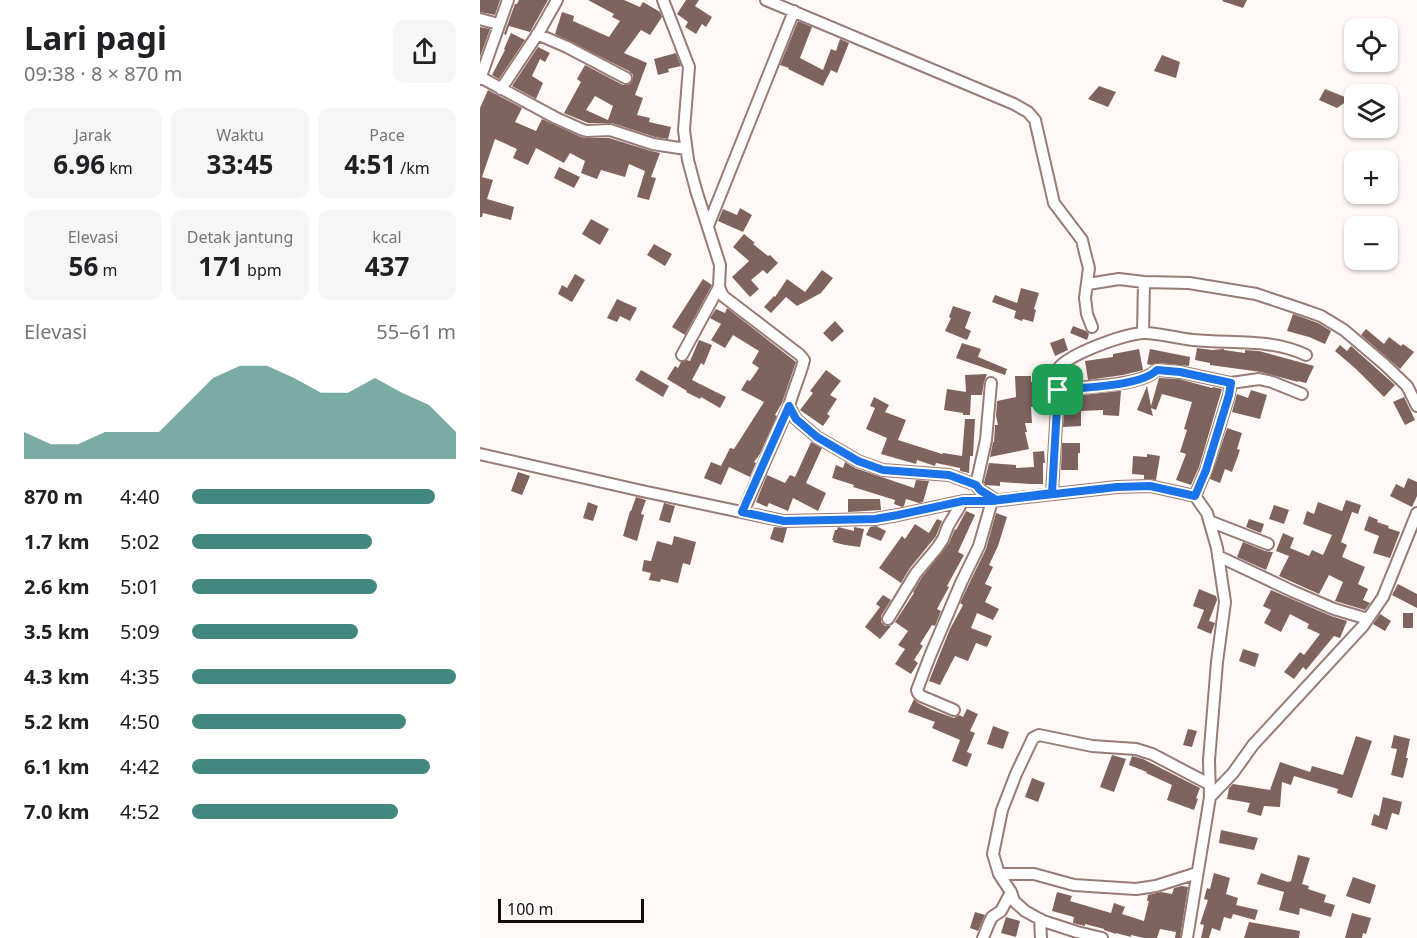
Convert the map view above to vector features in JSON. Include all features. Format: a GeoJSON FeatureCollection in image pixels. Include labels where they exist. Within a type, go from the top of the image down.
{"type":"FeatureCollection","features":[{"type":"Feature","properties":{"kind":"street"},"geometry":{"type":"LineString","coordinates":[[508,0],[480,78],[556,118],[587,131],[610,130],[653,144],[686,149]]}},
{"type":"Feature","properties":{"kind":"street"},"geometry":{"type":"LineString","coordinates":[[501,89],[557,0]]}},
{"type":"Feature","properties":{"kind":"street"},"geometry":{"type":"LineString","coordinates":[[663,0],[689,68],[684,130],[686,149],[696,190],[720,265],[720,287],[723,296],[804,360],[789,406],[742,512]]}},
{"type":"Feature","properties":{"kind":"street"},"geometry":{"type":"LineString","coordinates":[[766,0],[1004,99],[1028,112],[1035,120],[1054,203],[1082,240],[1089,268],[1085,298],[1087,314],[1092,327]]}},
{"type":"Feature","properties":{"kind":"street"},"geometry":{"type":"LineString","coordinates":[[708,226],[794,11]]}},
{"type":"Feature","properties":{"kind":"street"},"geometry":{"type":"LineString","coordinates":[[480,19],[498,24]]}},
{"type":"Feature","properties":{"kind":"street"},"geometry":{"type":"LineString","coordinates":[[537,34],[626,78]]}},
{"type":"Feature","properties":{"kind":"street"},"geometry":{"type":"LineString","coordinates":[[1088,284],[1119,279],[1189,283],[1230,289],[1275,300],[1321,316],[1344,330],[1384,364],[1407,386],[1417,406]]}},
{"type":"Feature","properties":{"kind":"street"},"geometry":{"type":"LineString","coordinates":[[1143,333],[1144,282]]}},
{"type":"Feature","properties":{"kind":"street"},"geometry":{"type":"LineString","coordinates":[[682,355],[720,287]]}},
{"type":"Feature","properties":{"kind":"street"},"geometry":{"type":"LineString","coordinates":[[1052,493],[1058,390],[1054,377],[1060,366],[1084,351],[1143,333],[1194,340],[1271,344],[1306,355]]}},
{"type":"Feature","properties":{"kind":"street"},"geometry":{"type":"LineString","coordinates":[[1058,390],[1134,381],[1153,374],[1157,370],[1180,372],[1231,383],[1259,379],[1302,394]]}},
{"type":"Feature","properties":{"kind":"street"},"geometry":{"type":"LineString","coordinates":[[976,485],[986,440],[991,383]]}},
{"type":"Feature","properties":{"kind":"street"},"geometry":{"type":"LineString","coordinates":[[1195,496],[1206,470],[1231,383]]}},
{"type":"Feature","properties":{"kind":"street"},"geometry":{"type":"LineString","coordinates":[[789,406],[796,419],[817,437],[858,461],[883,470],[949,475],[976,485],[994,500]]}},
{"type":"Feature","properties":{"kind":"street"},"geometry":{"type":"LineString","coordinates":[[480,454],[784,521],[875,519],[963,501],[994,500],[1117,487],[1150,486],[1195,496],[1207,513],[1218,556],[1225,602],[1217,662],[1209,760],[1210,797],[1187,938]]}},
{"type":"Feature","properties":{"kind":"street"},"geometry":{"type":"LineString","coordinates":[[954,710],[921,696],[917,690],[961,583],[979,546],[994,500]]}},
{"type":"Feature","properties":{"kind":"street"},"geometry":{"type":"LineString","coordinates":[[888,619],[916,573],[938,548],[963,501]]}},
{"type":"Feature","properties":{"kind":"street"},"geometry":{"type":"LineString","coordinates":[[1210,797],[1233,774],[1253,745],[1368,619],[1383,597],[1417,513]]}},
{"type":"Feature","properties":{"kind":"street"},"geometry":{"type":"LineString","coordinates":[[1209,521],[1268,544]]}},
{"type":"Feature","properties":{"kind":"street"},"geometry":{"type":"LineString","coordinates":[[1218,556],[1334,609],[1368,619]]}},
{"type":"Feature","properties":{"kind":"street"},"geometry":{"type":"LineString","coordinates":[[1102,938],[1077,933],[1025,911],[1014,901],[999,874],[993,854],[1002,810],[1033,738],[1039,735],[1092,746],[1136,749],[1152,754],[1209,784]]}},
{"type":"Feature","properties":{"kind":"street"},"geometry":{"type":"LineString","coordinates":[[999,874],[1034,874],[1074,885],[1136,889],[1156,886],[1197,873]]}},
{"type":"Feature","properties":{"kind":"street"},"geometry":{"type":"LineString","coordinates":[[983,938],[992,917],[1001,911],[1011,892]]}},
{"type":"Feature","properties":{"kind":"street"},"geometry":{"type":"LineString","coordinates":[[1040,919],[1041,938]]}},
{"type":"Feature","properties":{"kind":"building"},"geometry":{"type":"Polygon","coordinates":[[[480,0],[500,0],[495,15],[480,12],[480,0]]]}},
{"type":"Feature","properties":{"kind":"building"},"geometry":{"type":"Polygon","coordinates":[[[519,0],[548,0],[530,32],[509,26],[506,35],[504,34],[515,4],[519,0]]]}},
{"type":"Feature","properties":{"kind":"building"},"geometry":{"type":"Polygon","coordinates":[[[588,0],[624,0],[640,7],[643,2],[660,12],[662,17],[650,35],[641,30],[624,53],[647,63],[635,95],[643,98],[637,115],[650,118],[649,122],[671,127],[668,139],[612,123],[588,123],[564,113],[581,82],[577,79],[585,65],[623,85],[630,84],[633,75],[555,34],[562,12],[574,16],[573,21],[609,37],[620,21],[612,17],[614,14],[588,0]],[[595,96],[586,110],[608,120],[613,106],[595,96]]]}},
{"type":"Feature","properties":{"kind":"building"},"geometry":{"type":"Polygon","coordinates":[[[686,0],[699,0],[695,6],[712,17],[706,27],[702,24],[696,34],[685,27],[688,22],[677,14],[686,0]]]}},
{"type":"Feature","properties":{"kind":"building"},"geometry":{"type":"Polygon","coordinates":[[[1223,0],[1247,0],[1243,8],[1223,0]]]}},
{"type":"Feature","properties":{"kind":"building"},"geometry":{"type":"Polygon","coordinates":[[[798,21],[812,27],[800,58],[823,70],[831,49],[836,51],[840,39],[849,43],[837,73],[831,70],[823,86],[780,65],[798,21]]]}},
{"type":"Feature","properties":{"kind":"building"},"geometry":{"type":"Polygon","coordinates":[[[480,27],[490,29],[480,57],[480,27]]]}},
{"type":"Feature","properties":{"kind":"building"},"geometry":{"type":"Polygon","coordinates":[[[511,33],[525,40],[499,79],[492,75],[511,33]]]}},
{"type":"Feature","properties":{"kind":"building"},"geometry":{"type":"Polygon","coordinates":[[[538,47],[550,53],[545,62],[540,59],[532,76],[543,83],[536,99],[512,86],[538,47]]]}},
{"type":"Feature","properties":{"kind":"building"},"geometry":{"type":"Polygon","coordinates":[[[676,53],[681,66],[668,69],[669,72],[658,75],[654,59],[676,53]]]}},
{"type":"Feature","properties":{"kind":"building"},"geometry":{"type":"Polygon","coordinates":[[[1162,55],[1180,62],[1176,78],[1154,71],[1162,55]]]}},
{"type":"Feature","properties":{"kind":"building"},"geometry":{"type":"Polygon","coordinates":[[[1099,86],[1116,92],[1108,107],[1088,99],[1099,86]]]}},
{"type":"Feature","properties":{"kind":"building"},"geometry":{"type":"Polygon","coordinates":[[[1325,89],[1344,97],[1344,103],[1337,108],[1319,100],[1325,89]]]}},
{"type":"Feature","properties":{"kind":"building"},"geometry":{"type":"Polygon","coordinates":[[[488,90],[522,108],[515,122],[536,131],[542,119],[581,137],[609,138],[660,153],[651,177],[656,178],[649,200],[637,197],[645,171],[629,164],[625,177],[601,170],[597,179],[581,173],[585,161],[570,153],[564,163],[536,148],[528,165],[513,158],[517,149],[495,139],[482,177],[493,180],[487,199],[514,207],[511,220],[483,213],[480,217],[480,108],[488,90]]]}},
{"type":"Feature","properties":{"kind":"building"},"geometry":{"type":"Polygon","coordinates":[[[559,167],[580,177],[574,188],[554,178],[559,167]]]}},
{"type":"Feature","properties":{"kind":"building"},"geometry":{"type":"Polygon","coordinates":[[[740,208],[752,215],[743,232],[718,221],[723,209],[737,215],[740,208]]]}},
{"type":"Feature","properties":{"kind":"building"},"geometry":{"type":"Polygon","coordinates":[[[591,219],[609,229],[600,245],[582,234],[591,219]]]}},
{"type":"Feature","properties":{"kind":"building"},"geometry":{"type":"Polygon","coordinates":[[[744,234],[778,263],[767,274],[763,270],[751,280],[759,289],[750,297],[732,277],[749,261],[733,247],[744,234]]]}},
{"type":"Feature","properties":{"kind":"building"},"geometry":{"type":"Polygon","coordinates":[[[654,244],[672,254],[665,266],[647,255],[654,244]]]}},
{"type":"Feature","properties":{"kind":"building"},"geometry":{"type":"Polygon","coordinates":[[[822,270],[833,278],[821,293],[797,306],[786,297],[771,313],[764,307],[775,297],[787,279],[805,292],[822,270]]]}},
{"type":"Feature","properties":{"kind":"building"},"geometry":{"type":"Polygon","coordinates":[[[575,274],[585,280],[572,302],[558,294],[562,285],[567,288],[575,274]]]}},
{"type":"Feature","properties":{"kind":"building"},"geometry":{"type":"Polygon","coordinates":[[[703,279],[712,285],[685,335],[672,327],[703,279]]]}},
{"type":"Feature","properties":{"kind":"building"},"geometry":{"type":"Polygon","coordinates":[[[1021,288],[1039,293],[1033,322],[1014,318],[1016,311],[992,302],[995,295],[1017,303],[1021,288]]]}},
{"type":"Feature","properties":{"kind":"building"},"geometry":{"type":"Polygon","coordinates":[[[617,299],[637,308],[630,321],[620,316],[617,322],[607,318],[617,299]]]}},
{"type":"Feature","properties":{"kind":"building"},"geometry":{"type":"Polygon","coordinates":[[[953,306],[971,312],[965,328],[971,331],[967,340],[945,331],[953,306]]]}},
{"type":"Feature","properties":{"kind":"building"},"geometry":{"type":"Polygon","coordinates":[[[727,308],[796,362],[782,403],[775,415],[777,416],[754,462],[756,463],[750,477],[729,467],[721,485],[704,478],[711,462],[721,466],[730,448],[734,449],[764,402],[741,390],[759,368],[752,363],[759,351],[733,335],[725,348],[711,340],[721,324],[710,318],[716,309],[725,313],[727,308]]]}},
{"type":"Feature","properties":{"kind":"building"},"geometry":{"type":"Polygon","coordinates":[[[1293,314],[1318,323],[1331,331],[1325,344],[1287,331],[1293,314]]]}},
{"type":"Feature","properties":{"kind":"building"},"geometry":{"type":"Polygon","coordinates":[[[835,321],[844,331],[832,342],[823,333],[835,321]]]}},
{"type":"Feature","properties":{"kind":"building"},"geometry":{"type":"Polygon","coordinates":[[[1073,326],[1089,334],[1087,340],[1070,333],[1073,326]]]}},
{"type":"Feature","properties":{"kind":"building"},"geometry":{"type":"Polygon","coordinates":[[[1366,329],[1384,344],[1389,337],[1414,352],[1400,369],[1361,335],[1366,329]]]}},
{"type":"Feature","properties":{"kind":"building"},"geometry":{"type":"Polygon","coordinates":[[[1064,338],[1068,350],[1055,356],[1050,343],[1064,338]]]}},
{"type":"Feature","properties":{"kind":"building"},"geometry":{"type":"Polygon","coordinates":[[[699,340],[712,345],[704,365],[701,363],[692,380],[726,397],[720,408],[701,397],[700,399],[686,392],[667,379],[675,366],[678,368],[681,362],[690,361],[699,340]]]}},
{"type":"Feature","properties":{"kind":"building"},"geometry":{"type":"Polygon","coordinates":[[[962,343],[981,349],[978,357],[1007,369],[1005,375],[956,358],[962,343]]]}},
{"type":"Feature","properties":{"kind":"building"},"geometry":{"type":"Polygon","coordinates":[[[1340,345],[1347,351],[1351,346],[1395,385],[1384,397],[1335,351],[1340,345]]]}},
{"type":"Feature","properties":{"kind":"building"},"geometry":{"type":"Polygon","coordinates":[[[1197,348],[1224,349],[1245,353],[1245,350],[1259,351],[1314,366],[1306,383],[1298,382],[1261,372],[1210,365],[1210,363],[1195,360],[1197,348]]]}},
{"type":"Feature","properties":{"kind":"building"},"geometry":{"type":"Polygon","coordinates":[[[1139,349],[1143,370],[1088,380],[1085,361],[1113,357],[1113,354],[1139,349]]]}},
{"type":"Feature","properties":{"kind":"building"},"geometry":{"type":"Polygon","coordinates":[[[1150,349],[1190,357],[1189,366],[1147,364],[1150,349]]]}},
{"type":"Feature","properties":{"kind":"building"},"geometry":{"type":"Polygon","coordinates":[[[641,370],[669,386],[663,397],[635,380],[641,370]]]}},
{"type":"Feature","properties":{"kind":"building"},"geometry":{"type":"Polygon","coordinates":[[[826,370],[841,381],[830,395],[837,399],[827,414],[830,416],[823,426],[800,410],[813,393],[810,391],[826,370]]]}},
{"type":"Feature","properties":{"kind":"building"},"geometry":{"type":"Polygon","coordinates":[[[987,374],[982,395],[971,395],[970,415],[944,410],[947,389],[966,392],[965,375],[987,374]]]}},
{"type":"Feature","properties":{"kind":"building"},"geometry":{"type":"Polygon","coordinates":[[[1015,376],[1031,376],[1031,382],[1046,380],[1049,405],[1031,407],[1032,423],[1025,423],[1029,449],[990,457],[995,425],[998,425],[997,401],[1016,397],[1015,376]]]}},
{"type":"Feature","properties":{"kind":"building"},"geometry":{"type":"Polygon","coordinates":[[[1159,378],[1179,379],[1222,389],[1199,467],[1191,485],[1176,480],[1186,454],[1180,452],[1192,402],[1162,394],[1156,410],[1151,408],[1153,416],[1137,410],[1147,386],[1151,406],[1159,378]]]}},
{"type":"Feature","properties":{"kind":"building"},"geometry":{"type":"Polygon","coordinates":[[[1251,390],[1267,395],[1260,419],[1232,412],[1237,394],[1248,398],[1251,390]]]}},
{"type":"Feature","properties":{"kind":"building"},"geometry":{"type":"Polygon","coordinates":[[[1121,391],[1119,416],[1103,415],[1103,410],[1081,411],[1081,426],[1063,427],[1065,397],[1121,391]]]}},
{"type":"Feature","properties":{"kind":"building"},"geometry":{"type":"Polygon","coordinates":[[[874,397],[889,405],[885,412],[906,420],[898,440],[942,454],[962,456],[965,419],[975,419],[973,456],[970,456],[969,473],[960,471],[960,468],[936,463],[935,466],[917,460],[916,464],[881,454],[887,438],[866,429],[875,408],[870,406],[874,397]]]}},
{"type":"Feature","properties":{"kind":"building"},"geometry":{"type":"Polygon","coordinates":[[[1404,397],[1415,420],[1405,425],[1393,402],[1404,397]]]}},
{"type":"Feature","properties":{"kind":"building"},"geometry":{"type":"Polygon","coordinates":[[[1227,428],[1242,433],[1237,449],[1240,450],[1232,472],[1225,469],[1220,483],[1210,479],[1227,428]]]}},
{"type":"Feature","properties":{"kind":"building"},"geometry":{"type":"Polygon","coordinates":[[[811,442],[822,448],[806,483],[826,493],[818,511],[793,498],[788,511],[769,503],[767,507],[756,502],[767,475],[785,483],[790,475],[795,477],[811,442]]]}},
{"type":"Feature","properties":{"kind":"building"},"geometry":{"type":"Polygon","coordinates":[[[1062,443],[1080,443],[1078,470],[1061,470],[1062,443]]]}},
{"type":"Feature","properties":{"kind":"building"},"geometry":{"type":"Polygon","coordinates":[[[1044,451],[1043,484],[1000,482],[1000,486],[985,485],[989,463],[1016,465],[1016,468],[1034,467],[1033,452],[1044,451]]]}},
{"type":"Feature","properties":{"kind":"building"},"geometry":{"type":"Polygon","coordinates":[[[1147,454],[1160,456],[1156,480],[1144,479],[1144,475],[1132,474],[1133,456],[1147,457],[1147,454]]]}},
{"type":"Feature","properties":{"kind":"building"},"geometry":{"type":"Polygon","coordinates":[[[845,462],[855,468],[914,488],[916,480],[929,481],[923,502],[906,499],[902,507],[894,504],[895,500],[832,478],[836,465],[843,468],[845,462]]]}},
{"type":"Feature","properties":{"kind":"building"},"geometry":{"type":"Polygon","coordinates":[[[518,472],[530,476],[522,495],[511,491],[518,472]]]}},
{"type":"Feature","properties":{"kind":"building"},"geometry":{"type":"Polygon","coordinates":[[[1408,478],[1417,482],[1417,496],[1412,507],[1390,496],[1396,484],[1404,488],[1408,478]]]}},
{"type":"Feature","properties":{"kind":"building"},"geometry":{"type":"Polygon","coordinates":[[[636,497],[646,500],[641,514],[644,515],[637,541],[623,536],[636,497]]]}},
{"type":"Feature","properties":{"kind":"building"},"geometry":{"type":"Polygon","coordinates":[[[848,499],[880,499],[881,510],[848,512],[848,499]]]}},
{"type":"Feature","properties":{"kind":"building"},"geometry":{"type":"Polygon","coordinates":[[[1346,500],[1361,505],[1358,514],[1352,512],[1341,542],[1347,545],[1342,557],[1365,567],[1358,584],[1368,589],[1363,600],[1370,603],[1365,610],[1335,601],[1343,582],[1329,575],[1319,594],[1279,576],[1289,556],[1276,551],[1283,533],[1294,538],[1290,548],[1309,556],[1312,550],[1323,555],[1332,535],[1303,524],[1307,511],[1314,514],[1318,502],[1342,511],[1346,500]]]}},
{"type":"Feature","properties":{"kind":"building"},"geometry":{"type":"Polygon","coordinates":[[[588,502],[598,506],[593,521],[583,518],[588,502]]]}},
{"type":"Feature","properties":{"kind":"building"},"geometry":{"type":"Polygon","coordinates":[[[664,503],[675,506],[670,523],[659,520],[664,503]]]}},
{"type":"Feature","properties":{"kind":"building"},"geometry":{"type":"Polygon","coordinates":[[[1274,505],[1289,510],[1284,524],[1269,519],[1274,505]]]}},
{"type":"Feature","properties":{"kind":"building"},"geometry":{"type":"Polygon","coordinates":[[[966,511],[975,515],[958,552],[964,555],[937,609],[941,611],[935,626],[932,625],[920,644],[923,646],[914,660],[918,663],[911,674],[895,664],[905,649],[898,645],[908,631],[895,622],[922,577],[949,543],[966,511]]]}},
{"type":"Feature","properties":{"kind":"building"},"geometry":{"type":"Polygon","coordinates":[[[996,513],[1007,517],[989,565],[993,567],[985,584],[992,587],[985,602],[999,609],[993,620],[977,613],[971,628],[992,636],[987,647],[976,643],[968,661],[955,656],[940,685],[929,681],[950,629],[963,605],[960,603],[986,549],[996,513]]]}},
{"type":"Feature","properties":{"kind":"building"},"geometry":{"type":"Polygon","coordinates":[[[1369,516],[1389,526],[1388,528],[1400,532],[1390,558],[1373,553],[1379,536],[1364,530],[1369,516]]]}},
{"type":"Feature","properties":{"kind":"building"},"geometry":{"type":"Polygon","coordinates":[[[937,519],[942,521],[936,536],[901,583],[879,568],[902,536],[905,539],[915,524],[929,533],[937,519]]]}},
{"type":"Feature","properties":{"kind":"building"},"geometry":{"type":"Polygon","coordinates":[[[1249,519],[1264,524],[1261,533],[1246,527],[1249,519]]]}},
{"type":"Feature","properties":{"kind":"building"},"geometry":{"type":"Polygon","coordinates":[[[876,526],[886,531],[881,541],[866,535],[870,527],[876,526]]]}},
{"type":"Feature","properties":{"kind":"building"},"geometry":{"type":"Polygon","coordinates":[[[774,527],[787,528],[783,543],[770,539],[774,527]]]}},
{"type":"Feature","properties":{"kind":"building"},"geometry":{"type":"Polygon","coordinates":[[[838,527],[854,531],[854,527],[864,529],[860,547],[833,542],[835,530],[838,527]]]}},
{"type":"Feature","properties":{"kind":"building"},"geometry":{"type":"Polygon","coordinates":[[[674,536],[696,542],[690,565],[683,563],[678,583],[661,579],[660,582],[649,580],[651,573],[642,571],[644,560],[651,561],[657,541],[672,545],[674,536]]]}},
{"type":"Feature","properties":{"kind":"building"},"geometry":{"type":"Polygon","coordinates":[[[1243,542],[1273,552],[1266,570],[1237,557],[1243,542]]]}},
{"type":"Feature","properties":{"kind":"building"},"geometry":{"type":"Polygon","coordinates":[[[1398,584],[1417,594],[1417,608],[1392,595],[1398,584]]]}},
{"type":"Feature","properties":{"kind":"building"},"geometry":{"type":"Polygon","coordinates":[[[1199,589],[1216,596],[1217,600],[1209,621],[1215,623],[1211,634],[1197,628],[1204,610],[1193,606],[1199,589]]]}},
{"type":"Feature","properties":{"kind":"building"},"geometry":{"type":"Polygon","coordinates":[[[1271,590],[1347,621],[1340,638],[1334,636],[1306,670],[1303,667],[1294,679],[1284,672],[1300,652],[1304,655],[1320,634],[1307,628],[1309,624],[1290,614],[1281,632],[1264,623],[1271,610],[1263,606],[1271,590]]]}},
{"type":"Feature","properties":{"kind":"building"},"geometry":{"type":"Polygon","coordinates":[[[883,595],[891,600],[881,616],[881,622],[885,626],[891,626],[880,639],[865,627],[880,607],[876,604],[883,595]]]}},
{"type":"Feature","properties":{"kind":"building"},"geometry":{"type":"Polygon","coordinates":[[[1403,613],[1413,613],[1413,628],[1403,628],[1403,613]]]}},
{"type":"Feature","properties":{"kind":"building"},"geometry":{"type":"Polygon","coordinates":[[[1380,614],[1391,621],[1385,631],[1373,624],[1380,614]]]}},
{"type":"Feature","properties":{"kind":"building"},"geometry":{"type":"Polygon","coordinates":[[[1243,649],[1259,654],[1255,667],[1239,661],[1243,649]]]}},
{"type":"Feature","properties":{"kind":"building"},"geometry":{"type":"Polygon","coordinates":[[[914,699],[932,710],[954,718],[959,715],[963,717],[967,709],[978,714],[970,731],[975,733],[967,752],[972,754],[967,767],[952,761],[960,740],[932,728],[935,722],[908,712],[914,699]]]}},
{"type":"Feature","properties":{"kind":"building"},"geometry":{"type":"Polygon","coordinates":[[[993,726],[1009,732],[1003,749],[987,744],[993,726]]]}},
{"type":"Feature","properties":{"kind":"building"},"geometry":{"type":"Polygon","coordinates":[[[1188,729],[1197,731],[1192,747],[1183,745],[1188,729]]]}},
{"type":"Feature","properties":{"kind":"building"},"geometry":{"type":"Polygon","coordinates":[[[1394,735],[1410,739],[1403,778],[1391,775],[1397,749],[1391,748],[1394,735]]]}},
{"type":"Feature","properties":{"kind":"building"},"geometry":{"type":"Polygon","coordinates":[[[1356,736],[1372,741],[1352,798],[1337,793],[1338,789],[1294,776],[1291,785],[1282,782],[1280,807],[1264,806],[1261,816],[1247,812],[1250,803],[1227,799],[1229,788],[1233,784],[1270,790],[1280,762],[1310,772],[1312,766],[1343,775],[1356,736]]]}},
{"type":"Feature","properties":{"kind":"building"},"geometry":{"type":"Polygon","coordinates":[[[1112,755],[1126,759],[1114,792],[1100,787],[1112,755]]]}},
{"type":"Feature","properties":{"kind":"building"},"geometry":{"type":"Polygon","coordinates":[[[1132,756],[1143,759],[1200,788],[1194,810],[1167,800],[1172,785],[1129,765],[1132,756]]]}},
{"type":"Feature","properties":{"kind":"building"},"geometry":{"type":"Polygon","coordinates":[[[1032,778],[1045,783],[1038,802],[1025,797],[1032,778]]]}},
{"type":"Feature","properties":{"kind":"building"},"geometry":{"type":"Polygon","coordinates":[[[1383,797],[1402,802],[1399,815],[1392,813],[1387,830],[1371,825],[1374,814],[1379,816],[1383,797]]]}},
{"type":"Feature","properties":{"kind":"building"},"geometry":{"type":"Polygon","coordinates":[[[1221,830],[1258,838],[1254,850],[1219,843],[1221,830]]]}},
{"type":"Feature","properties":{"kind":"building"},"geometry":{"type":"Polygon","coordinates":[[[1298,855],[1310,858],[1302,884],[1309,886],[1308,889],[1326,895],[1324,902],[1335,905],[1331,917],[1300,908],[1299,915],[1279,910],[1284,892],[1257,884],[1261,873],[1291,881],[1298,855]]]}},
{"type":"Feature","properties":{"kind":"building"},"geometry":{"type":"Polygon","coordinates":[[[1214,873],[1230,878],[1226,894],[1238,898],[1236,905],[1258,910],[1255,920],[1233,914],[1231,919],[1224,917],[1220,931],[1212,928],[1209,938],[1201,938],[1204,925],[1200,924],[1208,900],[1204,899],[1207,888],[1210,889],[1214,873]]]}},
{"type":"Feature","properties":{"kind":"building"},"geometry":{"type":"Polygon","coordinates":[[[1353,877],[1376,885],[1370,904],[1346,896],[1353,877]]]}},
{"type":"Feature","properties":{"kind":"building"},"geometry":{"type":"Polygon","coordinates":[[[1188,887],[1180,938],[1175,938],[1176,932],[1160,929],[1157,938],[1116,934],[1085,924],[1085,926],[1073,923],[1074,917],[1052,911],[1057,892],[1072,896],[1070,901],[1111,913],[1114,903],[1125,907],[1122,914],[1144,921],[1149,901],[1147,901],[1148,895],[1161,892],[1172,894],[1174,888],[1188,887]]]}},
{"type":"Feature","properties":{"kind":"building"},"geometry":{"type":"Polygon","coordinates":[[[975,912],[985,915],[978,931],[970,928],[975,912]]]}},
{"type":"Feature","properties":{"kind":"building"},"geometry":{"type":"Polygon","coordinates":[[[1352,913],[1371,918],[1366,934],[1363,933],[1362,938],[1345,938],[1352,913]]]}},
{"type":"Feature","properties":{"kind":"building"},"geometry":{"type":"Polygon","coordinates":[[[1006,917],[1020,921],[1016,937],[1001,933],[1006,917]]]}},
{"type":"Feature","properties":{"kind":"building"},"geometry":{"type":"Polygon","coordinates":[[[1249,922],[1300,931],[1299,938],[1244,938],[1249,922]]]}},
{"type":"Feature","properties":{"kind":"route"},"geometry":{"type":"LineString","coordinates":[[1157,370],[1180,372],[1231,383],[1206,470],[1195,496],[1150,486],[1117,487],[992,501],[963,501],[875,519],[784,521],[742,512],[789,406],[796,419],[817,437],[858,461],[883,470],[949,475],[976,485],[996,500],[1052,493],[1058,390],[1134,381],[1153,374],[1157,370]]}}]}
